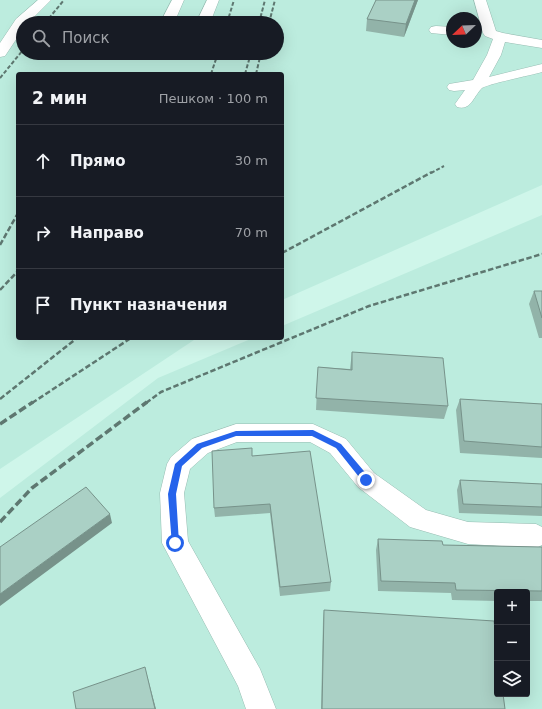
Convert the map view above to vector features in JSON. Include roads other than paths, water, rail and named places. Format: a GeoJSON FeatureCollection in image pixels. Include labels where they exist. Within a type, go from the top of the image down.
{"type":"FeatureCollection","features":[{"type":"Feature","properties":{"kind":"lane"},"geometry":{"type":"LineString","coordinates":[[27,16],[42,1],[45,0]]}},
{"type":"Feature","properties":{"kind":"lane"},"geometry":{"type":"LineString","coordinates":[[170,16],[178,0]]}},
{"type":"Feature","properties":{"kind":"lane"},"geometry":{"type":"LineString","coordinates":[[206,16],[213,0]]}},
{"type":"Feature","properties":{"kind":"lane"},"geometry":{"type":"LineString","coordinates":[[462,104],[478,84],[496,53],[495,35],[480,0]]}},
{"type":"Feature","properties":{"kind":"lane"},"geometry":{"type":"LineString","coordinates":[[0,53],[16,29]]}},
{"type":"Feature","properties":{"kind":"lane"},"geometry":{"type":"LineString","coordinates":[[436,30],[446,31]]}},
{"type":"Feature","properties":{"kind":"lane"},"geometry":{"type":"LineString","coordinates":[[482,34],[495,35],[542,44]]}},
{"type":"Feature","properties":{"kind":"lane"},"geometry":{"type":"LineString","coordinates":[[454,87],[478,84],[542,68]]}},
{"type":"Feature","properties":{"kind":"lane"},"geometry":{"type":"LineString","coordinates":[[261,709],[250,679],[175,543],[172,494],[179,464],[200,446],[236,434],[313,433],[338,446],[366,480],[419,519],[468,533],[536,536]]}},
{"type":"Feature","properties":{"kind":"railway"},"geometry":{"type":"LineString","coordinates":[[51,16],[64,0]]}},
{"type":"Feature","properties":{"kind":"railway"},"geometry":{"type":"LineString","coordinates":[[229,16],[234,0]]}},
{"type":"Feature","properties":{"kind":"railway"},"geometry":{"type":"LineString","coordinates":[[261,16],[265,0]]}},
{"type":"Feature","properties":{"kind":"railway"},"geometry":{"type":"LineString","coordinates":[[271,16],[275,0]]}},
{"type":"Feature","properties":{"kind":"railway"},"geometry":{"type":"LineString","coordinates":[[0,78],[16,59]]}},
{"type":"Feature","properties":{"kind":"railway"},"geometry":{"type":"LineString","coordinates":[[212,72],[216,60]]}},
{"type":"Feature","properties":{"kind":"railway"},"geometry":{"type":"LineString","coordinates":[[246,72],[249,60]]}},
{"type":"Feature","properties":{"kind":"railway"},"geometry":{"type":"LineString","coordinates":[[256,72],[259,60]]}},
{"type":"Feature","properties":{"kind":"railway"},"geometry":{"type":"LineString","coordinates":[[431,173],[444,166]]}},
{"type":"Feature","properties":{"kind":"railway"},"geometry":{"type":"LineString","coordinates":[[284,252],[432,172]]}},
{"type":"Feature","properties":{"kind":"railway"},"geometry":{"type":"LineString","coordinates":[[0,245],[16,217]]}},
{"type":"Feature","properties":{"kind":"railway"},"geometry":{"type":"LineString","coordinates":[[146,403],[161,392],[369,306],[542,254]]}},
{"type":"Feature","properties":{"kind":"railway"},"geometry":{"type":"LineString","coordinates":[[0,290],[16,273]]}},
{"type":"Feature","properties":{"kind":"railway"},"geometry":{"type":"LineString","coordinates":[[0,399],[74,340]]}},
{"type":"Feature","properties":{"kind":"railway"},"geometry":{"type":"LineString","coordinates":[[32,403],[128,340]]}},
{"type":"Feature","properties":{"kind":"railway"},"geometry":{"type":"LineString","coordinates":[[0,424],[33,402]]}},
{"type":"Feature","properties":{"kind":"railway"},"geometry":{"type":"LineString","coordinates":[[0,522],[32,488],[147,402]]}}]}
